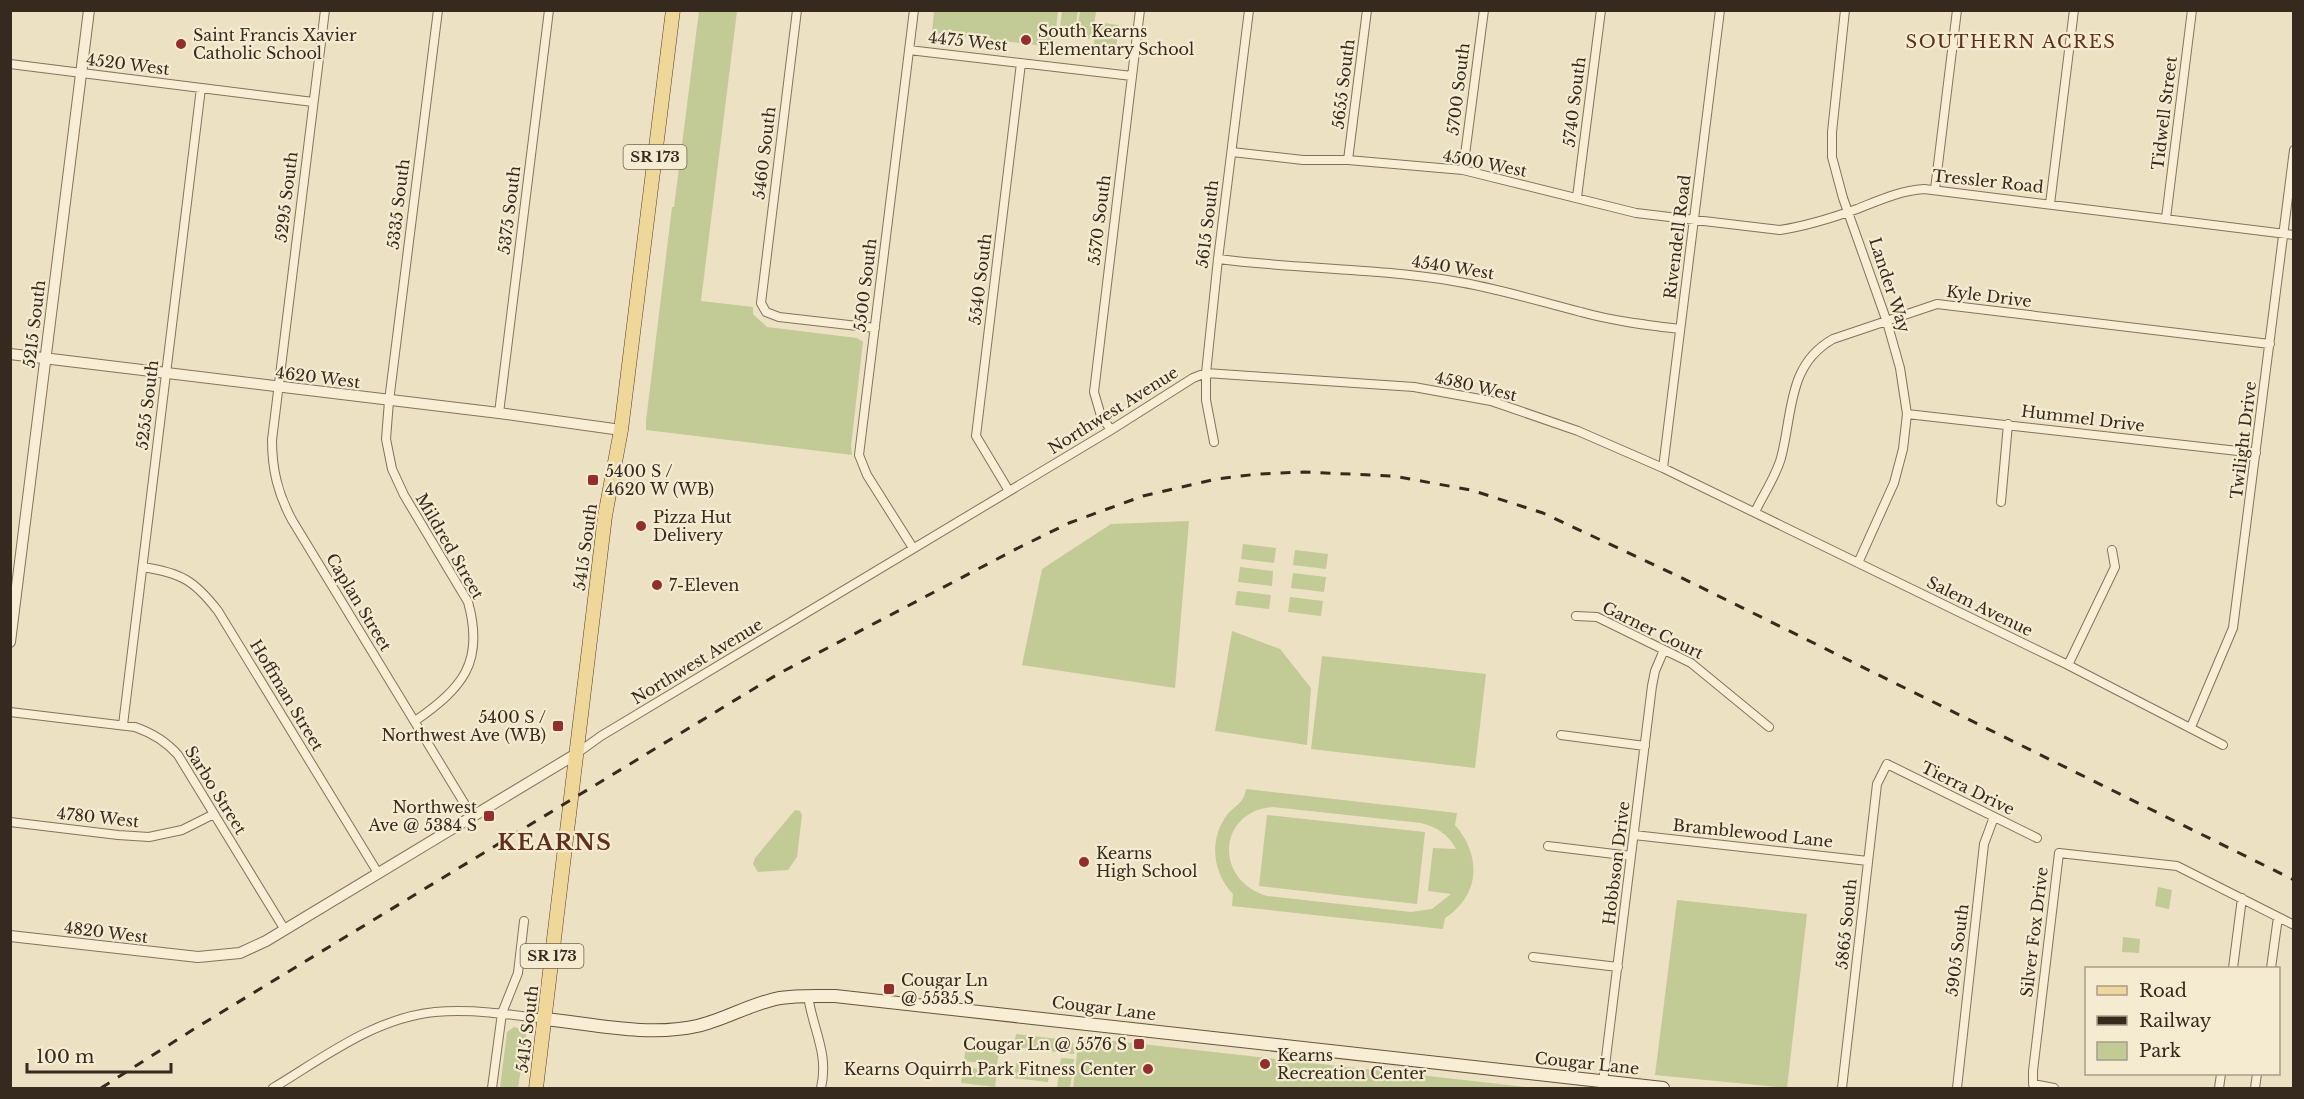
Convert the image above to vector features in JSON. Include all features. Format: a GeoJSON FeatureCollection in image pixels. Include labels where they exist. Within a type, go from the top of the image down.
{"type":"FeatureCollection","features":[{"type":"Feature","properties":{"kind":"main road","name":"5415 South"},"geometry":{"type":"LineString","coordinates":[[536,1089],[605,516],[621,430],[673,10]]}},
{"type":"Feature","properties":{"kind":"main road","name":"Cougar Lane"},"geometry":{"type":"LineString","coordinates":[[545,1019],[633,1029],[666,1030],[697,1026],[779,998],[808,996],[919,1005],[1663,1089]]}},
{"type":"Feature","properties":{"kind":"street","name":"5215 South"},"geometry":{"type":"LineString","coordinates":[[10,642],[89,10]]}},
{"type":"Feature","properties":{"kind":"street","name":"5295 South"},"geometry":{"type":"LineString","coordinates":[[279,387],[325,10]]}},
{"type":"Feature","properties":{"kind":"street","name":"5335 South"},"geometry":{"type":"LineString","coordinates":[[388,401],[438,10]]}},
{"type":"Feature","properties":{"kind":"street","name":"5375 South"},"geometry":{"type":"LineString","coordinates":[[499,413],[549,10]]}},
{"type":"Feature","properties":{"kind":"street","name":"5460 South"},"geometry":{"type":"LineString","coordinates":[[797,10],[761,299],[763,308],[772,316],[875,328]]}},
{"type":"Feature","properties":{"kind":"street","name":"5500 South"},"geometry":{"type":"LineString","coordinates":[[913,548],[867,475],[859,455],[914,10]]}},
{"type":"Feature","properties":{"kind":"street","name":"5570 South"},"geometry":{"type":"LineString","coordinates":[[1111,430],[1101,416],[1094,392],[1140,10]]}},
{"type":"Feature","properties":{"kind":"street","name":"5615 South"},"geometry":{"type":"LineString","coordinates":[[1214,442],[1206,400],[1206,373],[1249,10]]}},
{"type":"Feature","properties":{"kind":"street","name":"5655 South"},"geometry":{"type":"LineString","coordinates":[[1348,160],[1367,10]]}},
{"type":"Feature","properties":{"kind":"street","name":"5700 South"},"geometry":{"type":"LineString","coordinates":[[1463,170],[1484,10]]}},
{"type":"Feature","properties":{"kind":"street","name":"5740 South"},"geometry":{"type":"LineString","coordinates":[[1577,197],[1601,10]]}},
{"type":"Feature","properties":{"kind":"street","name":"Rivendell Road"},"geometry":{"type":"LineString","coordinates":[[1663,468],[1720,10]]}},
{"type":"Feature","properties":{"kind":"street","name":"Lander Way"},"geometry":{"type":"LineString","coordinates":[[1845,10],[1832,132],[1832,157],[1848,211],[1887,322],[1900,368],[1907,414],[1903,449],[1894,483],[1858,563]]}},
{"type":"Feature","properties":{"kind":"street"},"geometry":{"type":"LineString","coordinates":[[1935,189],[1957,10]]}},
{"type":"Feature","properties":{"kind":"street"},"geometry":{"type":"LineString","coordinates":[[2050,204],[2074,10]]}},
{"type":"Feature","properties":{"kind":"street","name":"Tidwell Street"},"geometry":{"type":"LineString","coordinates":[[2166,218],[2192,10]]}},
{"type":"Feature","properties":{"kind":"street","name":"4475 West"},"geometry":{"type":"LineString","coordinates":[[909,50],[1132,76]]}},
{"type":"Feature","properties":{"kind":"street","name":"5540 South"},"geometry":{"type":"LineString","coordinates":[[1009,491],[976,436],[1021,63]]}},
{"type":"Feature","properties":{"kind":"street","name":"4520 West"},"geometry":{"type":"LineString","coordinates":[[10,64],[313,102]]}},
{"type":"Feature","properties":{"kind":"street","name":"5255 South"},"geometry":{"type":"LineString","coordinates":[[123,726],[201,88]]}},
{"type":"Feature","properties":{"kind":"street","name":"Twilight Drive"},"geometry":{"type":"LineString","coordinates":[[2191,727],[2234,628],[2294,150]]}},
{"type":"Feature","properties":{"kind":"street","name":"4500 West"},"geometry":{"type":"LineString","coordinates":[[1232,152],[1303,160],[1348,160],[1463,170],[1636,213],[1694,221]]}},
{"type":"Feature","properties":{"kind":"street","name":"Tressler Road"},"geometry":{"type":"LineString","coordinates":[[1694,221],[1780,230],[1798,227],[1848,211],[1894,193],[1935,189],[2294,235]]}},
{"type":"Feature","properties":{"kind":"street","name":"4540 West"},"geometry":{"type":"LineString","coordinates":[[1218,259],[1288,267],[1425,276],[1486,287],[1619,321],[1680,329]]}},
{"type":"Feature","properties":{"kind":"street","name":"Kyle Drive"},"geometry":{"type":"LineString","coordinates":[[1755,512],[1780,460],[1798,374],[1818,347],[1833,339],[1937,304],[2270,344]]}},
{"type":"Feature","properties":{"kind":"street","name":"4620 West"},"geometry":{"type":"LineString","coordinates":[[10,354],[499,413],[621,430]]}},
{"type":"Feature","properties":{"kind":"street","name":"Northwest Avenue"},"geometry":{"type":"LineString","coordinates":[[198,957],[240,953],[285,930],[576,754],[610,731],[1111,430],[1193,378],[1206,373]]}},
{"type":"Feature","properties":{"kind":"street","name":"4580 West"},"geometry":{"type":"LineString","coordinates":[[1206,373],[1414,387],[1491,401],[1578,431],[1755,512]]}},
{"type":"Feature","properties":{"kind":"street","name":"Caplan Street"},"geometry":{"type":"LineString","coordinates":[[279,387],[272,440],[272,461],[281,500],[472,816]]}},
{"type":"Feature","properties":{"kind":"street","name":"Mildred Street"},"geometry":{"type":"LineString","coordinates":[[388,401],[386,439],[392,469],[404,495],[468,602],[474,632],[472,655],[463,676],[442,702],[415,721]]}},
{"type":"Feature","properties":{"kind":"street","name":"Hummel Drive"},"geometry":{"type":"LineString","coordinates":[[1907,414],[2256,453]]}},
{"type":"Feature","properties":{"kind":"street"},"geometry":{"type":"LineString","coordinates":[[2001,502],[2008,424]]}},
{"type":"Feature","properties":{"kind":"street","name":"Salem Avenue"},"geometry":{"type":"LineString","coordinates":[[1755,512],[2068,665],[2223,744]]}},
{"type":"Feature","properties":{"kind":"street"},"geometry":{"type":"LineString","coordinates":[[2068,665],[2115,567],[2112,550]]}},
{"type":"Feature","properties":{"kind":"street","name":"Hoffman Street"},"geometry":{"type":"LineString","coordinates":[[143,567],[167,571],[187,579],[203,592],[218,611],[378,873]]}},
{"type":"Feature","properties":{"kind":"street","name":"Garner Court"},"geometry":{"type":"LineString","coordinates":[[1576,616],[1597,617],[1702,670],[1769,727]]}},
{"type":"Feature","properties":{"kind":"street","name":"Hobbson Drive"},"geometry":{"type":"LineString","coordinates":[[1603,1082],[1655,671],[1664,650]]}},
{"type":"Feature","properties":{"kind":"street","name":"Sarbo Street"},"geometry":{"type":"LineString","coordinates":[[10,712],[123,726],[147,731],[167,743],[178,755],[285,930]]}},
{"type":"Feature","properties":{"kind":"street"},"geometry":{"type":"LineString","coordinates":[[1561,735],[1645,746]]}},
{"type":"Feature","properties":{"kind":"street","name":"Tierra Drive"},"geometry":{"type":"LineString","coordinates":[[1887,764],[2037,838]]}},
{"type":"Feature","properties":{"kind":"street","name":"5865 South"},"geometry":{"type":"LineString","coordinates":[[1842,1089],[1877,784],[1887,764]]}},
{"type":"Feature","properties":{"kind":"street","name":"4780 West"},"geometry":{"type":"LineString","coordinates":[[10,822],[149,837],[182,830],[214,814]]}},
{"type":"Feature","properties":{"kind":"street","name":"5905 South"},"geometry":{"type":"LineString","coordinates":[[1956,1089],[1984,844],[1994,817]]}},
{"type":"Feature","properties":{"kind":"street","name":"Bramblewood Lane"},"geometry":{"type":"LineString","coordinates":[[1634,835],[1868,861]]}},
{"type":"Feature","properties":{"kind":"street"},"geometry":{"type":"LineString","coordinates":[[1548,846],[1631,856]]}},
{"type":"Feature","properties":{"kind":"street","name":"Silver Fox Drive"},"geometry":{"type":"LineString","coordinates":[[2054,1089],[2033,1084],[2032,1071],[2059,853],[2177,866],[2294,925]]}},
{"type":"Feature","properties":{"kind":"street"},"geometry":{"type":"LineString","coordinates":[[2233,967],[2242,898]]}},
{"type":"Feature","properties":{"kind":"street"},"geometry":{"type":"LineString","coordinates":[[2271,967],[2277,917]]}},
{"type":"Feature","properties":{"kind":"street"},"geometry":{"type":"LineString","coordinates":[[492,1089],[502,1013],[518,973],[524,921]]}},
{"type":"Feature","properties":{"kind":"street","name":"4820 West"},"geometry":{"type":"LineString","coordinates":[[10,936],[198,957]]}},
{"type":"Feature","properties":{"kind":"street"},"geometry":{"type":"LineString","coordinates":[[1533,957],[1618,967]]}},
{"type":"Feature","properties":{"kind":"street"},"geometry":{"type":"LineString","coordinates":[[808,996],[810,1011],[823,1052],[821,1089]]}},
{"type":"Feature","properties":{"kind":"street"},"geometry":{"type":"LineString","coordinates":[[273,1089],[353,1040],[404,1018],[432,1012],[454,1011],[502,1013],[545,1019]]}},
{"type":"Feature","properties":{"kind":"green space"},"geometry":{"type":"Polygon","coordinates":[[[699,11],[737,11],[701,301],[753,307],[753,314],[767,327],[857,338],[863,342],[851,446],[852,455],[646,430],[672,207],[674,207],[699,11]]]}},
{"type":"Feature","properties":{"kind":"green space"},"geometry":{"type":"Polygon","coordinates":[[[934,11],[1058,11],[1054,47],[932,33],[934,11]]]}},
{"type":"Feature","properties":{"kind":"green space"},"geometry":{"type":"Polygon","coordinates":[[[1062,11],[1078,11],[1074,37],[1059,35],[1062,11]]]}},
{"type":"Feature","properties":{"kind":"green space"},"geometry":{"type":"Polygon","coordinates":[[[1080,11],[1096,12],[1092,39],[1076,37],[1080,11]]]}},
{"type":"Feature","properties":{"kind":"green space"},"geometry":{"type":"Polygon","coordinates":[[[1096,22],[1119,25],[1115,56],[1093,53],[1096,22]]]}},
{"type":"Feature","properties":{"kind":"green space"},"geometry":{"type":"Polygon","coordinates":[[[1189,521],[1175,688],[1022,665],[1042,569],[1111,524],[1189,521]]]}},
{"type":"Feature","properties":{"kind":"green space"},"geometry":{"type":"Polygon","coordinates":[[[1243,544],[1276,548],[1274,563],[1241,559],[1243,544]]]}},
{"type":"Feature","properties":{"kind":"green space"},"geometry":{"type":"Polygon","coordinates":[[[1295,550],[1328,554],[1326,569],[1293,565],[1295,550]]]}},
{"type":"Feature","properties":{"kind":"green space"},"geometry":{"type":"Polygon","coordinates":[[[1240,567],[1273,571],[1272,586],[1238,582],[1240,567]]]}},
{"type":"Feature","properties":{"kind":"green space"},"geometry":{"type":"Polygon","coordinates":[[[1293,573],[1326,577],[1324,592],[1291,588],[1293,573]]]}},
{"type":"Feature","properties":{"kind":"green space"},"geometry":{"type":"Polygon","coordinates":[[[1237,591],[1271,595],[1269,609],[1235,605],[1237,591]]]}},
{"type":"Feature","properties":{"kind":"green space"},"geometry":{"type":"Polygon","coordinates":[[[1290,597],[1323,601],[1321,616],[1288,612],[1290,597]]]}},
{"type":"Feature","properties":{"kind":"green space"},"geometry":{"type":"Polygon","coordinates":[[[1232,631],[1280,649],[1311,688],[1307,745],[1215,731],[1232,631]]]}},
{"type":"Feature","properties":{"kind":"green space"},"geometry":{"type":"Polygon","coordinates":[[[1322,656],[1486,674],[1475,768],[1311,749],[1322,656]]]}},
{"type":"Feature","properties":{"kind":"green space"},"geometry":{"type":"Polygon","coordinates":[[[1246,789],[1457,813],[1455,825],[1470,849],[1473,862],[1471,887],[1457,909],[1445,918],[1443,929],[1232,906],[1233,894],[1217,866],[1215,845],[1221,824],[1245,794],[1246,789]],[[1273,807],[1255,811],[1241,820],[1233,833],[1229,847],[1231,862],[1237,876],[1249,888],[1267,896],[1411,912],[1432,909],[1451,894],[1428,891],[1433,848],[1456,849],[1442,832],[1421,823],[1273,807]]]}},
{"type":"Feature","properties":{"kind":"green space"},"geometry":{"type":"Polygon","coordinates":[[[795,810],[800,811],[802,815],[797,857],[788,870],[758,872],[753,864],[755,858],[795,810]]]}},
{"type":"Feature","properties":{"kind":"green space"},"geometry":{"type":"Polygon","coordinates":[[[1267,815],[1425,832],[1417,904],[1259,886],[1267,815]]]}},
{"type":"Feature","properties":{"kind":"green space"},"geometry":{"type":"Polygon","coordinates":[[[2158,887],[2172,890],[2169,909],[2155,906],[2158,887]]]}},
{"type":"Feature","properties":{"kind":"green space"},"geometry":{"type":"Polygon","coordinates":[[[1677,900],[1807,914],[1787,1088],[1655,1075],[1677,900]]]}},
{"type":"Feature","properties":{"kind":"green space"},"geometry":{"type":"Polygon","coordinates":[[[2123,937],[2140,939],[2139,953],[2122,952],[2123,937]]]}},
{"type":"Feature","properties":{"kind":"green space"},"geometry":{"type":"Polygon","coordinates":[[[514,1027],[522,1029],[526,1035],[518,1088],[500,1088],[507,1032],[514,1027]]]}},
{"type":"Feature","properties":{"kind":"green space"},"geometry":{"type":"Polygon","coordinates":[[[1016,1034],[1058,1039],[1057,1052],[1014,1047],[1016,1034]]]}},
{"type":"Feature","properties":{"kind":"green space"},"geometry":{"type":"Polygon","coordinates":[[[1079,1037],[1535,1088],[1073,1088],[1079,1037]]]}},
{"type":"Feature","properties":{"kind":"green space"},"geometry":{"type":"Polygon","coordinates":[[[1063,1039],[1073,1043],[1074,1054],[1061,1053],[1063,1039]]]}},
{"type":"Feature","properties":{"kind":"green space"},"geometry":{"type":"Polygon","coordinates":[[[966,1046],[999,1050],[997,1065],[964,1061],[966,1046]]]}},
{"type":"Feature","properties":{"kind":"green space"},"geometry":{"type":"Polygon","coordinates":[[[1061,1058],[1074,1059],[1070,1088],[1057,1088],[1061,1058]]]}},
{"type":"Feature","properties":{"kind":"green space"},"geometry":{"type":"Polygon","coordinates":[[[1016,1063],[1050,1067],[1048,1082],[1014,1078],[1016,1063]]]}},
{"type":"Feature","properties":{"kind":"green space"},"geometry":{"type":"Polygon","coordinates":[[[963,1067],[997,1071],[995,1087],[961,1083],[963,1067]]]}},
{"type":"Feature","properties":{"kind":"railway"},"geometry":{"type":"LineString","coordinates":[[101,1088],[194,1029],[778,674],[1069,523],[1143,496],[1216,479],[1258,474],[1304,472],[1393,476],[1471,490],[1543,513],[1680,577],[2294,880]]}},
{"type":"Feature","properties":{"kind":"place","name":"South Kearns Elementary School"},"geometry":{"type":"Point","coordinates":[1026,40]}},
{"type":"Feature","properties":{"kind":"place","name":"Saint Francis Xavier Catholic School"},"geometry":{"type":"Point","coordinates":[181,44]}},
{"type":"Feature","properties":{"kind":"place","name":"5400 S / 4620 W (WB)"},"geometry":{"type":"Point","coordinates":[593,480]}},
{"type":"Feature","properties":{"kind":"place","name":"Pizza Hut Delivery"},"geometry":{"type":"Point","coordinates":[641,526]}},
{"type":"Feature","properties":{"kind":"place","name":"7-Eleven"},"geometry":{"type":"Point","coordinates":[657,585]}},
{"type":"Feature","properties":{"kind":"place","name":"5400 S / Northwest Ave (WB)"},"geometry":{"type":"Point","coordinates":[558,726]}},
{"type":"Feature","properties":{"kind":"place","name":"Northwest Ave @ 5384 S"},"geometry":{"type":"Point","coordinates":[489,816]}},
{"type":"Feature","properties":{"kind":"place","name":"Kearns High School"},"geometry":{"type":"Point","coordinates":[1084,862]}},
{"type":"Feature","properties":{"kind":"place","name":"Cougar Ln @ 5535 S"},"geometry":{"type":"Point","coordinates":[889,989]}},
{"type":"Feature","properties":{"kind":"place","name":"Cougar Ln @ 5576 S"},"geometry":{"type":"Point","coordinates":[1139,1044]}},
{"type":"Feature","properties":{"kind":"place","name":"Kearns Recreation Center"},"geometry":{"type":"Point","coordinates":[1265,1064]}},
{"type":"Feature","properties":{"kind":"place","name":"Kearns Oquirrh Park Fitness Center"},"geometry":{"type":"Point","coordinates":[1148,1069]}},
{"type":"Feature","properties":{"kind":"district","name":"SOUTHERN ACRES"},"geometry":{"type":"Point","coordinates":[2011,42]}},
{"type":"Feature","properties":{"kind":"district","name":"KEARNS"},"geometry":{"type":"Point","coordinates":[555,842]}}]}
